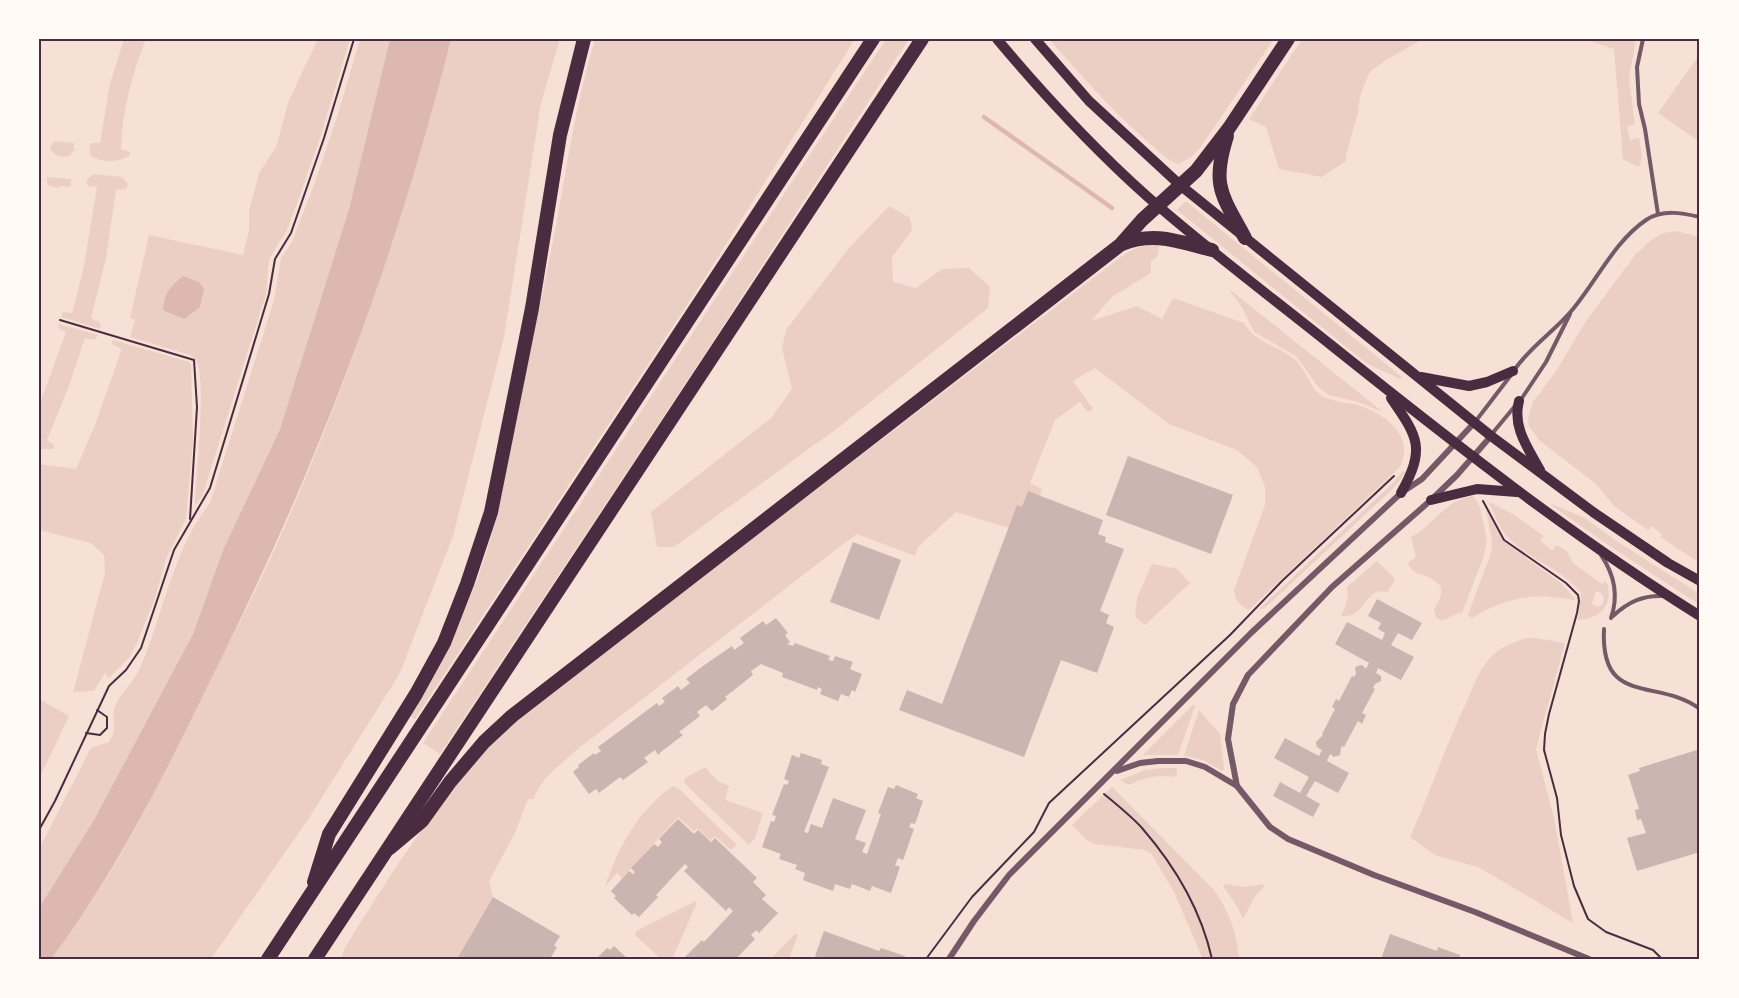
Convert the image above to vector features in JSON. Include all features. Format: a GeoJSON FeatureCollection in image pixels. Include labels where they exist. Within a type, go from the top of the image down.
{"type":"FeatureCollection","features":[{"type":"Feature","properties":{"kind":"highway"},"geometry":{"type":"LineString","coordinates":[[308,898],[329,834],[416,694],[444,643],[468,584],[491,512],[532,308],[560,135],[584,39]]}},
{"type":"Feature","properties":{"kind":"highway"},"geometry":{"type":"LineString","coordinates":[[268,959],[873,39]]}},
{"type":"Feature","properties":{"kind":"highway"},"geometry":{"type":"LineString","coordinates":[[390,848],[422,821],[450,782],[484,742],[512,716],[1120,245],[1142,220],[1196,171],[1231,125],[1288,39]]}},
{"type":"Feature","properties":{"kind":"highway"},"geometry":{"type":"LineString","coordinates":[[315,959],[921,41]]}},
{"type":"Feature","properties":{"kind":"highway"},"geometry":{"type":"LineString","coordinates":[[1231,125],[1219,160],[1219,183],[1225,201],[1245,238]]}},
{"type":"Feature","properties":{"kind":"highway"},"geometry":{"type":"LineString","coordinates":[[1120,245],[1134,239],[1151,237],[1166,238],[1212,250]]}},
{"type":"Feature","properties":{"kind":"main road"},"geometry":{"type":"LineString","coordinates":[[997,39],[1032,82],[1102,154],[1158,206],[1518,492],[1597,549],[1700,616]]}},
{"type":"Feature","properties":{"kind":"main road"},"geometry":{"type":"LineString","coordinates":[[1035,39],[1089,101],[1180,185],[1491,436],[1613,525],[1700,582]]}},
{"type":"Feature","properties":{"kind":"main road"},"geometry":{"type":"LineString","coordinates":[[1416,376],[1469,386],[1487,382],[1513,371]]}},
{"type":"Feature","properties":{"kind":"main road"},"geometry":{"type":"LineString","coordinates":[[1384,387],[1411,428],[1416,441],[1414,467],[1401,493]]}},
{"type":"Feature","properties":{"kind":"main road"},"geometry":{"type":"LineString","coordinates":[[1519,401],[1516,413],[1517,423],[1542,473]]}},
{"type":"Feature","properties":{"kind":"main road"},"geometry":{"type":"LineString","coordinates":[[1431,500],[1477,489],[1518,492]]}},
{"type":"Feature","properties":{"kind":"street"},"geometry":{"type":"LineString","coordinates":[[949,959],[984,906],[1009,875],[1251,633],[1401,493],[1422,479],[1475,422]]}},
{"type":"Feature","properties":{"kind":"street"},"geometry":{"type":"LineString","coordinates":[[1237,786],[1228,739],[1233,704],[1248,675],[1332,587],[1431,500],[1491,436]]}},
{"type":"Feature","properties":{"kind":"street"},"geometry":{"type":"LineString","coordinates":[[1114,772],[1140,763],[1185,761],[1205,768],[1237,786],[1270,827],[1298,843],[1589,959]]}},
{"type":"Feature","properties":{"kind":"lane"},"geometry":{"type":"LineString","coordinates":[[1643,39],[1637,67],[1639,104],[1658,214]]}},
{"type":"Feature","properties":{"kind":"lane"},"geometry":{"type":"LineString","coordinates":[[1491,436],[1546,362],[1572,311],[1622,243],[1646,220],[1658,214],[1669,212],[1700,217]]}},
{"type":"Feature","properties":{"kind":"lane"},"geometry":{"type":"LineString","coordinates":[[1475,422],[1527,352],[1572,311]]}},
{"type":"Feature","properties":{"kind":"lane"},"geometry":{"type":"LineString","coordinates":[[1597,549],[1614,582],[1616,599],[1611,618],[1628,604],[1643,598],[1652,596],[1671,598]]}},
{"type":"Feature","properties":{"kind":"lane"},"geometry":{"type":"LineString","coordinates":[[1604,629],[1605,656],[1611,670],[1620,680],[1632,687],[1676,697],[1700,709]]}},
{"type":"Feature","properties":{"kind":"path"},"geometry":{"type":"LineString","coordinates":[[39,830],[110,686],[126,670],[141,648],[168,566],[189,521],[210,488],[266,304],[274,259],[291,233],[324,138],[354,39]]}},
{"type":"Feature","properties":{"kind":"path"},"geometry":{"type":"LineString","coordinates":[[60,320],[194,360],[197,407],[195,465],[189,521]]}},
{"type":"Feature","properties":{"kind":"path"},"geometry":{"type":"LineString","coordinates":[[926,959],[972,897],[1034,832],[1049,803],[1230,635],[1275,588],[1395,476]]}},
{"type":"Feature","properties":{"kind":"path"},"geometry":{"type":"LineString","coordinates":[[1486,506],[1504,540],[1566,583],[1578,595],[1579,602],[1573,627],[1549,714],[1544,750],[1557,798],[1561,835],[1582,908],[1588,919],[1595,925],[1606,932],[1653,950],[1662,959]]}},
{"type":"Feature","properties":{"kind":"path"},"geometry":{"type":"LineString","coordinates":[[86,733],[100,735],[107,728],[107,717],[97,710]]}},
{"type":"Feature","properties":{"kind":"path"},"geometry":{"type":"LineString","coordinates":[[1094,762],[1095,766]]}},
{"type":"Feature","properties":{"kind":"path"},"geometry":{"type":"LineString","coordinates":[[1104,794],[1142,827],[1184,884],[1203,927],[1212,959]]}},
{"type":"Feature","properties":{"kind":"shaded area"},"geometry":{"type":"Polygon","coordinates":[[[124,39],[146,39],[132,79],[123,121],[121,149],[130,152],[130,155],[121,160],[105,161],[91,156],[89,146],[92,143],[100,143],[110,84],[124,39]]]}},
{"type":"Feature","properties":{"kind":"shaded area"},"geometry":{"type":"Polygon","coordinates":[[[318,39],[350,39],[297,204],[286,232],[269,259],[266,294],[202,497],[195,505],[201,405],[199,369],[195,359],[190,355],[130,337],[135,320],[130,318],[149,235],[243,255],[249,231],[249,211],[259,173],[276,147],[289,100],[318,39]]]}},
{"type":"Feature","properties":{"kind":"shaded area"},"geometry":{"type":"Polygon","coordinates":[[[360,39],[390,39],[349,209],[280,429],[223,550],[193,634],[94,820],[39,908],[39,849],[91,748],[109,742],[112,736],[116,705],[140,668],[177,562],[186,541],[210,503],[274,300],[281,258],[292,242],[315,182],[360,39]]]}},
{"type":"Feature","properties":{"kind":"shaded area"},"geometry":{"type":"Polygon","coordinates":[[[390,39],[451,39],[405,203],[369,312],[329,418],[272,551],[222,657],[137,825],[75,926],[51,959],[39,959],[39,908],[94,820],[193,634],[223,550],[280,429],[349,209],[390,39]]]}},
{"type":"Feature","properties":{"kind":"shaded area"},"geometry":{"type":"Polygon","coordinates":[[[451,39],[560,39],[541,103],[504,337],[453,536],[400,673],[309,818],[211,959],[51,959],[96,894],[132,835],[252,598],[289,517],[317,451],[367,316],[412,178],[451,39]]]}},
{"type":"Feature","properties":{"kind":"shaded area"},"geometry":{"type":"Polygon","coordinates":[[[595,39],[855,39],[706,276],[415,719],[409,716],[460,621],[477,581],[493,527],[555,231],[577,110],[595,39]]]}},
{"type":"Feature","properties":{"kind":"shaded area"},"geometry":{"type":"Polygon","coordinates":[[[886,39],[909,39],[706,352],[440,754],[423,743],[886,39]]]}},
{"type":"Feature","properties":{"kind":"shaded area"},"geometry":{"type":"Polygon","coordinates":[[[1049,39],[1274,39],[1200,148],[1179,164],[1163,155],[1135,131],[1049,39]]]}},
{"type":"Feature","properties":{"kind":"shaded area"},"geometry":{"type":"Polygon","coordinates":[[[1302,39],[1423,39],[1386,60],[1369,73],[1360,96],[1346,161],[1322,177],[1279,169],[1266,127],[1249,119],[1302,39]]]}},
{"type":"Feature","properties":{"kind":"shaded area"},"geometry":{"type":"Polygon","coordinates":[[[1585,39],[1636,39],[1629,79],[1635,124],[1627,127],[1630,140],[1639,138],[1642,156],[1640,166],[1623,159],[1614,49],[1585,39]]]}},
{"type":"Feature","properties":{"kind":"shaded area"},"geometry":{"type":"Polygon","coordinates":[[[1700,54],[1700,142],[1658,113],[1700,54]]]}},
{"type":"Feature","properties":{"kind":"shaded area"},"geometry":{"type":"Polygon","coordinates":[[[54,141],[74,143],[74,150],[69,156],[57,156],[50,147],[54,141]]]}},
{"type":"Feature","properties":{"kind":"shaded area"},"geometry":{"type":"Polygon","coordinates":[[[93,174],[122,177],[128,185],[126,189],[116,190],[106,258],[91,318],[101,323],[100,329],[61,317],[63,312],[72,313],[84,266],[97,187],[86,183],[93,174]]]}},
{"type":"Feature","properties":{"kind":"shaded area"},"geometry":{"type":"Polygon","coordinates":[[[47,177],[71,179],[71,185],[59,188],[47,185],[47,177]]]}},
{"type":"Feature","properties":{"kind":"shaded area"},"geometry":{"type":"Polygon","coordinates":[[[1185,202],[1402,377],[1400,379],[1366,363],[1177,210],[1185,202]]]}},
{"type":"Feature","properties":{"kind":"shaded area"},"geometry":{"type":"Polygon","coordinates":[[[889,206],[910,218],[912,230],[892,257],[893,282],[916,288],[942,269],[969,268],[990,287],[988,308],[839,427],[674,547],[657,547],[651,512],[771,418],[792,389],[782,348],[786,330],[849,248],[889,206]]]}},
{"type":"Feature","properties":{"kind":"shaded area"},"geometry":{"type":"Polygon","coordinates":[[[1676,231],[1700,237],[1700,563],[1660,537],[1662,534],[1652,526],[1648,530],[1615,507],[1596,484],[1539,440],[1529,426],[1528,418],[1533,402],[1556,371],[1586,321],[1635,255],[1663,233],[1676,231]]]}},
{"type":"Feature","properties":{"kind":"shaded area"},"geometry":{"type":"Polygon","coordinates":[[[1159,244],[1158,256],[1151,261],[1151,273],[1112,297],[1091,321],[1137,306],[1162,319],[1173,298],[1244,323],[1255,336],[1295,360],[1322,396],[1358,405],[1388,420],[1401,436],[1404,446],[1404,456],[1400,467],[1249,610],[1238,602],[1234,590],[1265,505],[1265,487],[1257,467],[1237,450],[1169,424],[1095,368],[1073,381],[1093,409],[1088,412],[1080,402],[1055,420],[1030,483],[1042,489],[1040,496],[1022,507],[1009,528],[956,512],[918,547],[915,556],[857,534],[579,748],[547,777],[534,799],[528,799],[515,833],[489,881],[493,897],[457,959],[341,959],[344,949],[376,898],[444,799],[488,746],[536,703],[1118,259],[1136,248],[1159,244]]]}},
{"type":"Feature","properties":{"kind":"shaded area"},"geometry":{"type":"Polygon","coordinates":[[[183,276],[199,282],[204,289],[200,307],[184,319],[163,310],[168,291],[183,276]]]}},
{"type":"Feature","properties":{"kind":"shaded area"},"geometry":{"type":"Polygon","coordinates":[[[1228,288],[1383,412],[1358,402],[1329,395],[1319,388],[1296,356],[1254,332],[1243,309],[1228,288]]]}},
{"type":"Feature","properties":{"kind":"shaded area"},"geometry":{"type":"Polygon","coordinates":[[[59,324],[98,335],[95,340],[85,338],[47,440],[55,446],[53,449],[39,449],[39,406],[66,332],[58,328],[59,324]]]}},
{"type":"Feature","properties":{"kind":"shaded area"},"geometry":{"type":"Polygon","coordinates":[[[113,340],[189,362],[191,365],[193,441],[186,519],[166,559],[155,598],[129,658],[109,678],[105,673],[94,691],[73,692],[105,573],[104,555],[91,543],[39,530],[39,464],[76,469],[95,425],[122,349],[112,344],[113,340]]]}},
{"type":"Feature","properties":{"kind":"shaded area"},"geometry":{"type":"Polygon","coordinates":[[[1403,471],[1406,472],[1399,482],[1385,496],[1265,608],[1258,610],[1393,483],[1403,471]]]}},
{"type":"Feature","properties":{"kind":"shaded area"},"geometry":{"type":"Polygon","coordinates":[[[1473,496],[1480,507],[1487,541],[1483,558],[1462,613],[1440,620],[1436,617],[1434,609],[1441,596],[1441,587],[1432,579],[1414,571],[1408,563],[1416,557],[1411,537],[1455,502],[1473,496]]]}},
{"type":"Feature","properties":{"kind":"shaded area"},"geometry":{"type":"Polygon","coordinates":[[[1489,503],[1516,516],[1544,536],[1540,541],[1552,550],[1557,545],[1567,551],[1573,563],[1602,584],[1606,581],[1609,596],[1604,608],[1593,617],[1578,620],[1581,593],[1565,577],[1510,540],[1489,503]],[[1596,591],[1592,604],[1598,607],[1604,600],[1602,594],[1596,591]]]}},
{"type":"Feature","properties":{"kind":"shaded area"},"geometry":{"type":"Polygon","coordinates":[[[1552,504],[1585,518],[1618,542],[1700,594],[1700,605],[1605,543],[1552,504]]]}},
{"type":"Feature","properties":{"kind":"shaded area"},"geometry":{"type":"Polygon","coordinates":[[[1486,510],[1503,541],[1562,584],[1577,601],[1548,597],[1523,598],[1498,605],[1472,618],[1468,615],[1491,553],[1492,541],[1486,510]]]}},
{"type":"Feature","properties":{"kind":"shaded area"},"geometry":{"type":"Polygon","coordinates":[[[1377,561],[1395,579],[1388,592],[1380,591],[1374,594],[1356,613],[1341,616],[1347,602],[1347,587],[1377,561]]]}},
{"type":"Feature","properties":{"kind":"shaded area"},"geometry":{"type":"Polygon","coordinates":[[[1152,564],[1177,569],[1190,583],[1145,625],[1135,617],[1137,598],[1152,564]]]}},
{"type":"Feature","properties":{"kind":"shaded area"},"geometry":{"type":"Polygon","coordinates":[[[1527,638],[1565,643],[1536,749],[1554,818],[1573,923],[1478,867],[1435,855],[1410,837],[1476,679],[1490,658],[1498,651],[1527,638]]]}},
{"type":"Feature","properties":{"kind":"shaded area"},"geometry":{"type":"Polygon","coordinates":[[[39,699],[69,716],[39,779],[39,699]]]}},
{"type":"Feature","properties":{"kind":"shaded area"},"geometry":{"type":"Polygon","coordinates":[[[1194,704],[1178,755],[1143,755],[1194,704]]]}},
{"type":"Feature","properties":{"kind":"shaded area"},"geometry":{"type":"Polygon","coordinates":[[[1199,710],[1220,734],[1224,769],[1222,771],[1203,760],[1184,756],[1199,710]]]}},
{"type":"Feature","properties":{"kind":"shaded area"},"geometry":{"type":"Polygon","coordinates":[[[706,767],[716,780],[729,786],[725,800],[763,813],[755,838],[749,845],[684,783],[685,778],[706,767]]]}},
{"type":"Feature","properties":{"kind":"shaded area"},"geometry":{"type":"Polygon","coordinates":[[[1177,768],[1177,774],[1173,777],[1161,776],[1128,785],[1120,780],[1145,770],[1177,768]]]}},
{"type":"Feature","properties":{"kind":"shaded area"},"geometry":{"type":"Polygon","coordinates":[[[673,786],[678,788],[737,845],[731,850],[715,836],[710,840],[697,828],[694,831],[678,817],[622,878],[617,873],[605,887],[616,858],[631,831],[650,806],[673,786]]]}},
{"type":"Feature","properties":{"kind":"shaded area"},"geometry":{"type":"Polygon","coordinates":[[[1112,787],[1214,890],[1231,923],[1239,959],[1203,959],[1173,890],[1151,853],[1145,850],[1095,844],[1087,840],[1072,825],[1112,787]]]}},
{"type":"Feature","properties":{"kind":"shaded area"},"geometry":{"type":"Polygon","coordinates":[[[1225,884],[1244,887],[1263,884],[1264,886],[1254,898],[1243,919],[1223,886],[1225,884]]]}},
{"type":"Feature","properties":{"kind":"shaded area"},"geometry":{"type":"Polygon","coordinates":[[[696,901],[672,959],[661,959],[635,935],[636,931],[696,901]]]}},
{"type":"Feature","properties":{"kind":"shaded area"},"geometry":{"type":"Polygon","coordinates":[[[795,934],[798,935],[789,959],[771,959],[795,934]]]}},
{"type":"Feature","properties":{"kind":"building"},"geometry":{"type":"Polygon","coordinates":[[[1128,456],[1233,495],[1211,554],[1106,515],[1128,456]]]}},
{"type":"Feature","properties":{"kind":"building"},"geometry":{"type":"Polygon","coordinates":[[[1028,491],[1103,520],[1098,534],[1106,537],[1105,542],[1124,549],[1100,611],[1109,615],[1106,623],[1114,627],[1097,673],[1061,660],[1024,757],[899,710],[907,690],[942,704],[1017,505],[1022,507],[1028,491]]]}},
{"type":"Feature","properties":{"kind":"building"},"geometry":{"type":"Polygon","coordinates":[[[853,542],[901,560],[879,620],[830,602],[853,542]]]}},
{"type":"Feature","properties":{"kind":"building"},"geometry":{"type":"Polygon","coordinates":[[[1377,599],[1422,623],[1412,640],[1398,633],[1391,645],[1414,657],[1401,680],[1378,668],[1376,673],[1381,676],[1381,681],[1373,688],[1375,689],[1362,713],[1366,715],[1362,724],[1358,721],[1344,747],[1342,746],[1340,755],[1334,757],[1330,754],[1327,761],[1349,773],[1338,793],[1315,781],[1306,796],[1320,804],[1313,817],[1273,796],[1280,782],[1300,793],[1309,777],[1274,758],[1285,738],[1319,756],[1322,750],[1317,747],[1316,742],[1323,735],[1335,709],[1332,707],[1336,699],[1339,701],[1352,676],[1356,674],[1355,668],[1362,665],[1366,669],[1369,663],[1335,644],[1347,622],[1382,640],[1385,633],[1378,629],[1381,623],[1368,616],[1377,599]]]}},
{"type":"Feature","properties":{"kind":"building"},"geometry":{"type":"Polygon","coordinates":[[[776,618],[788,633],[785,635],[790,642],[787,644],[793,646],[795,643],[830,656],[828,660],[833,661],[835,656],[853,662],[850,669],[862,674],[855,692],[852,690],[849,697],[841,694],[838,701],[820,694],[822,689],[818,687],[817,690],[782,677],[783,673],[761,664],[751,671],[753,675],[725,697],[727,699],[712,711],[706,705],[697,712],[700,716],[679,732],[683,735],[658,755],[655,750],[644,758],[648,762],[623,780],[620,777],[599,793],[596,789],[589,794],[573,772],[579,767],[578,765],[594,753],[595,755],[601,751],[598,747],[657,703],[659,706],[665,702],[662,698],[678,686],[681,690],[690,683],[686,679],[703,666],[732,646],[734,650],[744,643],[740,638],[763,621],[766,625],[776,618]]]}},
{"type":"Feature","properties":{"kind":"building"},"geometry":{"type":"Polygon","coordinates":[[[1700,749],[1700,852],[1637,871],[1627,838],[1646,833],[1641,819],[1637,820],[1635,810],[1639,809],[1628,775],[1640,771],[1639,768],[1700,749]]]}},
{"type":"Feature","properties":{"kind":"building"},"geometry":{"type":"Polygon","coordinates":[[[801,753],[822,760],[821,764],[829,767],[804,832],[808,833],[811,824],[822,828],[833,798],[866,810],[855,839],[866,843],[862,852],[867,854],[888,787],[894,789],[896,785],[918,794],[916,798],[923,801],[915,824],[911,823],[909,827],[914,829],[903,860],[898,858],[895,865],[900,867],[891,893],[872,886],[870,891],[852,884],[850,889],[835,884],[833,891],[803,880],[805,873],[795,869],[797,865],[779,859],[781,854],[762,847],[771,821],[774,822],[776,816],[772,815],[784,784],[787,785],[789,781],[784,779],[792,755],[799,758],[801,753]]]}},
{"type":"Feature","properties":{"kind":"building"},"geometry":{"type":"Polygon","coordinates":[[[678,819],[694,834],[698,830],[711,842],[715,838],[757,878],[753,882],[766,895],[762,899],[778,913],[759,933],[756,930],[751,935],[755,939],[736,959],[683,959],[702,940],[704,942],[733,911],[729,907],[726,911],[684,871],[688,867],[685,864],[639,917],[634,913],[632,915],[614,898],[616,896],[611,891],[629,871],[633,874],[635,872],[631,868],[654,844],[658,847],[662,842],[659,839],[678,819]]]}},
{"type":"Feature","properties":{"kind":"building"},"geometry":{"type":"Polygon","coordinates":[[[493,897],[560,936],[550,959],[457,959],[493,897]]]}},
{"type":"Feature","properties":{"kind":"building"},"geometry":{"type":"Polygon","coordinates":[[[824,931],[879,951],[881,948],[905,956],[904,959],[821,959],[815,956],[824,931]]]}},
{"type":"Feature","properties":{"kind":"building"},"geometry":{"type":"Polygon","coordinates":[[[1390,934],[1437,951],[1438,947],[1460,955],[1459,959],[1381,959],[1390,934]]]}},
{"type":"Feature","properties":{"kind":"building"},"geometry":{"type":"Polygon","coordinates":[[[614,946],[628,959],[596,959],[607,948],[610,950],[614,946]]]}},
{"type":"Feature","properties":{"kind":"waterway"},"geometry":{"type":"LineString","coordinates":[[984,117],[1112,208]]}}]}
